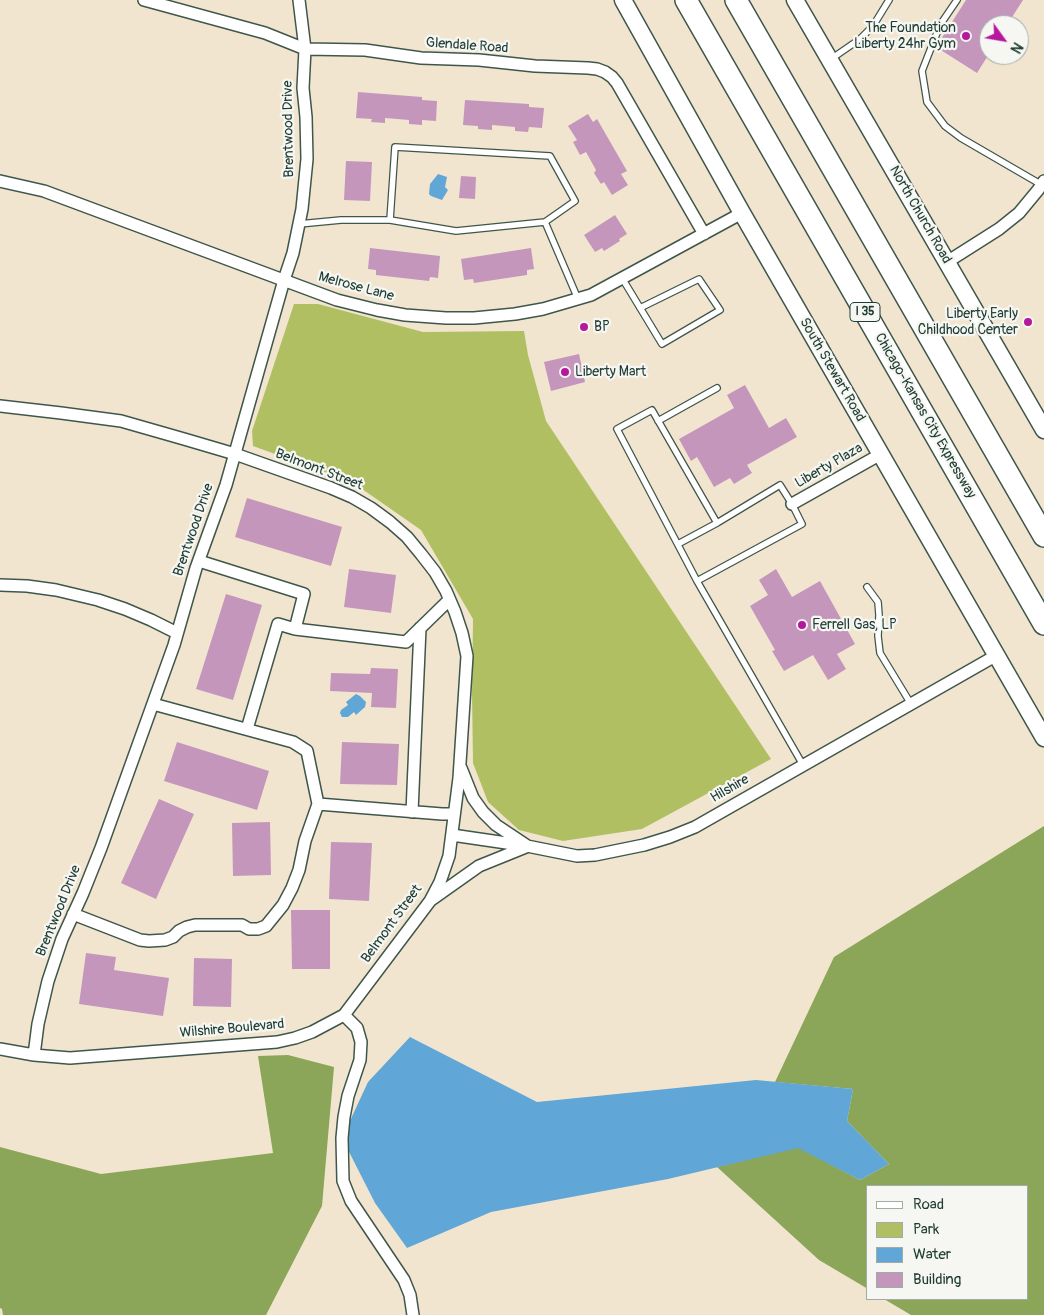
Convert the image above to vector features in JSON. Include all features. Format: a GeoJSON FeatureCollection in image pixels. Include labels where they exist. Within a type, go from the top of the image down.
{"type":"FeatureCollection","features":[{"type":"Feature","properties":{"kind":"highway","name":"Chicago-Kansas City Expressway"},"geometry":{"type":"LineString","coordinates":[[686,0],[1044,624]]}},
{"type":"Feature","properties":{"kind":"highway"},"geometry":{"type":"LineString","coordinates":[[736,0],[1044,536]]}},
{"type":"Feature","properties":{"kind":"street","name":"Glendale Road"},"geometry":{"type":"LineString","coordinates":[[144,0],[265,33],[305,49],[365,50],[421,58],[588,68],[605,72],[617,83],[704,234]]}},
{"type":"Feature","properties":{"kind":"street","name":"Brentwood Drive"},"geometry":{"type":"LineString","coordinates":[[34,1055],[38,1024],[48,981],[62,939],[101,848],[177,633],[199,561],[226,485],[292,253],[299,224],[308,159],[303,88],[305,49],[299,0]]}},
{"type":"Feature","properties":{"kind":"street","name":"South Stewart Road"},"geometry":{"type":"LineString","coordinates":[[623,0],[742,212],[1044,738]]}},
{"type":"Feature","properties":{"kind":"street","name":"North Church Road"},"geometry":{"type":"LineString","coordinates":[[795,0],[1044,430]]}},
{"type":"Feature","properties":{"kind":"street","name":"Melrose Lane"},"geometry":{"type":"LineString","coordinates":[[0,180],[44,191],[337,300],[405,315],[446,318],[474,318],[515,314],[543,309],[591,295],[742,212]]}},
{"type":"Feature","properties":{"kind":"street"},"geometry":{"type":"LineString","coordinates":[[947,262],[999,229],[1018,213],[1043,183]]}},
{"type":"Feature","properties":{"kind":"street","name":"Belmont Street"},"geometry":{"type":"LineString","coordinates":[[0,406],[121,421],[235,454],[331,488],[372,508],[390,522],[422,554],[435,572],[450,600],[462,634],[467,656],[459,765],[449,856],[440,882],[430,901],[344,1015]]}},
{"type":"Feature","properties":{"kind":"street","name":"Liberty Plaza"},"geometry":{"type":"LineString","coordinates":[[792,504],[881,454]]}},
{"type":"Feature","properties":{"kind":"street"},"geometry":{"type":"LineString","coordinates":[[199,561],[304,594],[296,629]]}},
{"type":"Feature","properties":{"kind":"street"},"geometry":{"type":"LineString","coordinates":[[0,585],[56,590],[98,600],[151,620],[177,633]]}},
{"type":"Feature","properties":{"kind":"street"},"geometry":{"type":"LineString","coordinates":[[248,729],[278,624],[296,629],[406,642],[450,600]]}},
{"type":"Feature","properties":{"kind":"street"},"geometry":{"type":"LineString","coordinates":[[412,812],[420,628]]}},
{"type":"Feature","properties":{"kind":"street","name":"Hilshire"},"geometry":{"type":"LineString","coordinates":[[452,835],[527,846],[577,856],[595,855],[644,845],[670,837],[695,827],[997,655]]}},
{"type":"Feature","properties":{"kind":"street"},"geometry":{"type":"LineString","coordinates":[[73,914],[140,940],[149,941],[165,940],[173,937],[186,927],[195,925],[242,925],[250,929],[258,929],[266,926],[283,905],[299,870],[305,841],[318,804],[307,751],[293,742],[153,704]]}},
{"type":"Feature","properties":{"kind":"street","name":"Belmont Street"},"geometry":{"type":"LineString","coordinates":[[459,765],[474,798],[483,812],[496,825],[527,846]]}},
{"type":"Feature","properties":{"kind":"street"},"geometry":{"type":"LineString","coordinates":[[318,804],[454,814]]}},
{"type":"Feature","properties":{"kind":"street"},"geometry":{"type":"LineString","coordinates":[[430,901],[479,866],[527,846]]}},
{"type":"Feature","properties":{"kind":"street"},"geometry":{"type":"LineString","coordinates":[[344,1015],[357,1028],[361,1042],[360,1060],[348,1096],[344,1117],[342,1138],[343,1181],[351,1201],[404,1280],[410,1295],[413,1315]]}},
{"type":"Feature","properties":{"kind":"street","name":"Wilshire Boulevard"},"geometry":{"type":"LineString","coordinates":[[0,1049],[34,1055],[70,1058],[277,1042],[312,1032],[344,1015]]}},
{"type":"Feature","properties":{"kind":"lane"},"geometry":{"type":"LineString","coordinates":[[830,60],[860,39],[873,26],[889,0]]}},
{"type":"Feature","properties":{"kind":"lane"},"geometry":{"type":"LineString","coordinates":[[957,0],[940,25],[922,71],[927,102],[945,126],[961,138],[1043,183]]}},
{"type":"Feature","properties":{"kind":"lane"},"geometry":{"type":"LineString","coordinates":[[299,224],[341,220],[390,220],[456,231],[545,222],[575,201],[550,156],[395,147],[390,220]]}},
{"type":"Feature","properties":{"kind":"lane"},"geometry":{"type":"LineString","coordinates":[[545,222],[578,299]]}},
{"type":"Feature","properties":{"kind":"lane"},"geometry":{"type":"LineString","coordinates":[[622,278],[640,308],[662,344],[720,310],[699,279],[640,308]]}},
{"type":"Feature","properties":{"kind":"lane"},"geometry":{"type":"LineString","coordinates":[[658,421],[717,388]]}},
{"type":"Feature","properties":{"kind":"lane"},"geometry":{"type":"LineString","coordinates":[[717,523],[652,410],[617,428],[697,581],[803,765]]}},
{"type":"Feature","properties":{"kind":"lane"},"geometry":{"type":"LineString","coordinates":[[678,544],[780,485],[792,504],[802,524],[697,581]]}},
{"type":"Feature","properties":{"kind":"lane"},"geometry":{"type":"LineString","coordinates":[[867,587],[878,602],[880,653],[912,704]]}},
{"type":"Feature","properties":{"kind":"green space"},"geometry":{"type":"Polygon","coordinates":[[[294,304],[318,304],[423,332],[524,331],[528,355],[546,421],[771,759],[642,829],[563,841],[519,830],[488,802],[473,763],[473,619],[421,530],[352,482],[253,446],[252,431],[294,304]]]}},
{"type":"Feature","properties":{"kind":"green space"},"geometry":{"type":"Polygon","coordinates":[[[1044,826],[1044,1315],[911,1315],[886,1300],[1029,1300],[1029,1185],[866,1185],[866,1288],[819,1260],[717,1167],[798,1147],[860,1180],[889,1164],[847,1121],[853,1089],[775,1082],[834,957],[1044,826]]]}},
{"type":"Feature","properties":{"kind":"green space"},"geometry":{"type":"Polygon","coordinates":[[[288,1055],[334,1067],[322,1206],[266,1315],[3,1315],[0,1308],[0,1147],[101,1174],[273,1153],[258,1056],[288,1055]]]}},
{"type":"Feature","properties":{"kind":"water"},"geometry":{"type":"Polygon","coordinates":[[[438,174],[447,177],[445,187],[448,190],[442,200],[429,194],[430,184],[438,174]]]}},
{"type":"Feature","properties":{"kind":"water"},"geometry":{"type":"Polygon","coordinates":[[[356,694],[366,702],[365,707],[356,715],[354,712],[348,717],[342,717],[341,710],[348,705],[346,702],[356,694]]]}},
{"type":"Feature","properties":{"kind":"water"},"geometry":{"type":"Polygon","coordinates":[[[410,1037],[537,1102],[756,1080],[853,1089],[847,1121],[889,1164],[860,1180],[798,1148],[668,1179],[491,1212],[407,1248],[375,1203],[342,1138],[368,1082],[410,1037]]]}},
{"type":"Feature","properties":{"kind":"building","name":"The Foundation Liberty 24hr Gym"},"geometry":{"type":"Polygon","coordinates":[[[966,0],[1023,0],[1013,15],[979,15],[979,65],[982,65],[977,73],[936,47],[966,0]]]}},
{"type":"Feature","properties":{"kind":"building"},"geometry":{"type":"Polygon","coordinates":[[[358,92],[422,97],[422,100],[437,101],[436,121],[422,120],[422,125],[409,124],[409,120],[385,118],[385,123],[371,122],[372,119],[356,118],[358,92]]]}},
{"type":"Feature","properties":{"kind":"building"},"geometry":{"type":"Polygon","coordinates":[[[465,100],[529,104],[529,107],[544,108],[542,128],[529,127],[528,132],[515,131],[515,127],[492,125],[492,130],[478,129],[478,126],[463,125],[465,100]]]}},
{"type":"Feature","properties":{"kind":"building"},"geometry":{"type":"Polygon","coordinates":[[[588,114],[593,122],[597,119],[627,171],[621,174],[628,185],[612,195],[604,182],[601,184],[594,173],[596,170],[586,152],[580,155],[573,142],[577,140],[568,126],[588,114]]]}},
{"type":"Feature","properties":{"kind":"building"},"geometry":{"type":"Polygon","coordinates":[[[346,161],[372,162],[370,201],[344,200],[346,161]]]}},
{"type":"Feature","properties":{"kind":"building"},"geometry":{"type":"Polygon","coordinates":[[[461,176],[476,177],[475,199],[459,198],[461,176]]]}},
{"type":"Feature","properties":{"kind":"building"},"geometry":{"type":"Polygon","coordinates":[[[615,215],[627,234],[604,251],[602,248],[595,252],[584,235],[615,215]]]}},
{"type":"Feature","properties":{"kind":"building"},"geometry":{"type":"Polygon","coordinates":[[[370,248],[440,256],[438,278],[430,277],[429,281],[376,275],[376,270],[368,269],[370,248]]]}},
{"type":"Feature","properties":{"kind":"building"},"geometry":{"type":"Polygon","coordinates":[[[531,248],[534,269],[527,270],[527,275],[474,283],[473,279],[464,280],[461,259],[531,248]]]}},
{"type":"Feature","properties":{"kind":"building","name":"Liberty Mart"},"geometry":{"type":"Polygon","coordinates":[[[579,354],[585,382],[551,391],[544,362],[579,354]]]}},
{"type":"Feature","properties":{"kind":"building"},"geometry":{"type":"Polygon","coordinates":[[[745,385],[769,428],[786,418],[797,437],[747,465],[752,473],[734,484],[730,478],[714,487],[697,457],[691,461],[679,439],[734,408],[727,395],[745,385]]]}},
{"type":"Feature","properties":{"kind":"building"},"geometry":{"type":"Polygon","coordinates":[[[247,498],[342,527],[331,566],[235,537],[247,498]]]}},
{"type":"Feature","properties":{"kind":"building"},"geometry":{"type":"Polygon","coordinates":[[[349,569],[396,575],[391,613],[344,607],[349,569]]]}},
{"type":"Feature","properties":{"kind":"building","name":"Ferrell Gas, LP"},"geometry":{"type":"Polygon","coordinates":[[[776,569],[792,597],[820,581],[855,644],[837,654],[846,669],[828,680],[813,655],[784,671],[772,651],[775,650],[750,606],[768,595],[759,580],[776,569]]]}},
{"type":"Feature","properties":{"kind":"building"},"geometry":{"type":"Polygon","coordinates":[[[226,594],[262,605],[233,700],[196,689],[226,594]]]}},
{"type":"Feature","properties":{"kind":"building"},"geometry":{"type":"Polygon","coordinates":[[[371,668],[398,669],[396,708],[371,707],[372,693],[330,691],[331,673],[370,674],[371,668]]]}},
{"type":"Feature","properties":{"kind":"building"},"geometry":{"type":"Polygon","coordinates":[[[177,742],[269,771],[257,810],[164,781],[177,742]]]}},
{"type":"Feature","properties":{"kind":"building"},"geometry":{"type":"Polygon","coordinates":[[[342,742],[399,744],[397,785],[340,784],[342,742]]]}},
{"type":"Feature","properties":{"kind":"building"},"geometry":{"type":"Polygon","coordinates":[[[159,799],[194,814],[156,899],[121,883],[159,799]]]}},
{"type":"Feature","properties":{"kind":"building"},"geometry":{"type":"Polygon","coordinates":[[[270,822],[271,875],[233,876],[232,823],[270,822]]]}},
{"type":"Feature","properties":{"kind":"building"},"geometry":{"type":"Polygon","coordinates":[[[331,842],[372,843],[369,901],[329,899],[331,842]]]}},
{"type":"Feature","properties":{"kind":"building"},"geometry":{"type":"Polygon","coordinates":[[[291,910],[330,910],[330,969],[292,969],[291,910]]]}},
{"type":"Feature","properties":{"kind":"building"},"geometry":{"type":"Polygon","coordinates":[[[86,953],[116,957],[114,970],[169,978],[163,1016],[79,1004],[86,953]]]}},
{"type":"Feature","properties":{"kind":"building"},"geometry":{"type":"Polygon","coordinates":[[[194,958],[232,959],[231,1007],[193,1006],[194,958]]]}},
{"type":"Feature","properties":{"kind":"place","name":"The Foundation Liberty 24hr Gym"},"geometry":{"type":"Point","coordinates":[966,36]}},
{"type":"Feature","properties":{"kind":"place","name":"Liberty Early Childhood Center"},"geometry":{"type":"Point","coordinates":[1028,322]}},
{"type":"Feature","properties":{"kind":"place","name":"BP"},"geometry":{"type":"Point","coordinates":[584,327]}},
{"type":"Feature","properties":{"kind":"place","name":"Liberty Mart"},"geometry":{"type":"Point","coordinates":[565,372]}},
{"type":"Feature","properties":{"kind":"place","name":"Ferrell Gas, LP"},"geometry":{"type":"Point","coordinates":[802,625]}}]}
